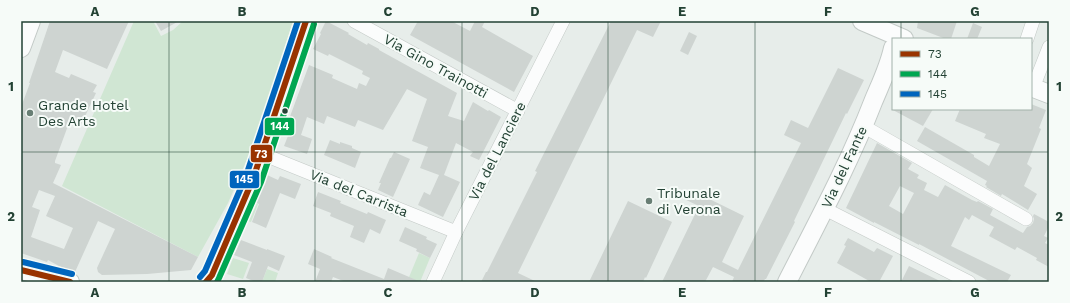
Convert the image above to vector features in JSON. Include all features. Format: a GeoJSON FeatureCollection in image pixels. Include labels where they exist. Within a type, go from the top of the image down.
{"type":"FeatureCollection","features":[{"type":"Feature","properties":{"kind":"street"},"geometry":{"type":"LineString","coordinates":[[21,48],[31,21]]}},
{"type":"Feature","properties":{"kind":"street"},"geometry":{"type":"LineString","coordinates":[[206,282],[212,275],[253,179],[306,21]]}},
{"type":"Feature","properties":{"kind":"street","name":"Via Gino Trainotti"},"geometry":{"type":"LineString","coordinates":[[354,21],[518,112]]}},
{"type":"Feature","properties":{"kind":"street","name":"Via del Lanciere"},"geometry":{"type":"LineString","coordinates":[[433,282],[456,232],[564,21]]}},
{"type":"Feature","properties":{"kind":"street"},"geometry":{"type":"LineString","coordinates":[[862,21],[897,37]]}},
{"type":"Feature","properties":{"kind":"street"},"geometry":{"type":"LineString","coordinates":[[1027,38],[1033,21]]}},
{"type":"Feature","properties":{"kind":"street"},"geometry":{"type":"LineString","coordinates":[[1038,90],[1049,47]]}},
{"type":"Feature","properties":{"kind":"street","name":"Via del Fante"},"geometry":{"type":"LineString","coordinates":[[787,282],[825,209],[864,126],[892,51]]}},
{"type":"Feature","properties":{"kind":"street"},"geometry":{"type":"LineString","coordinates":[[864,126],[1026,219]]}},
{"type":"Feature","properties":{"kind":"street","name":"Via del Carrista"},"geometry":{"type":"LineString","coordinates":[[262,154],[456,232]]}},
{"type":"Feature","properties":{"kind":"street"},"geometry":{"type":"LineString","coordinates":[[825,209],[943,276],[969,282]]}},
{"type":"Feature","properties":{"kind":"street"},"geometry":{"type":"LineString","coordinates":[[21,270],[70,282]]}},
{"type":"Feature","properties":{"kind":"green space"},"geometry":{"type":"Polygon","coordinates":[[[134,21],[153,21],[161,36],[173,30],[183,21],[293,21],[249,155],[228,203],[198,257],[62,186],[134,21]]]}},
{"type":"Feature","properties":{"kind":"green space"},"geometry":{"type":"Polygon","coordinates":[[[254,203],[258,204],[251,222],[247,221],[254,203]]]}},
{"type":"Feature","properties":{"kind":"green space"},"geometry":{"type":"Polygon","coordinates":[[[419,253],[430,258],[420,282],[407,282],[419,253]]]}},
{"type":"Feature","properties":{"kind":"green space"},"geometry":{"type":"Polygon","coordinates":[[[233,258],[249,263],[243,279],[227,274],[233,258]]]}},
{"type":"Feature","properties":{"kind":"green space"},"geometry":{"type":"Polygon","coordinates":[[[267,269],[278,273],[275,282],[262,282],[267,269]]]}},
{"type":"Feature","properties":{"kind":"building"},"geometry":{"type":"Polygon","coordinates":[[[50,21],[129,21],[107,69],[63,50],[55,72],[69,78],[71,74],[97,85],[93,92],[96,93],[80,127],[69,123],[55,161],[55,163],[61,165],[53,183],[198,257],[191,270],[147,274],[102,275],[98,272],[97,268],[115,229],[98,221],[75,272],[48,260],[47,262],[21,253],[21,107],[50,21]],[[39,190],[32,207],[40,210],[31,237],[64,249],[73,228],[46,216],[55,196],[39,190]]]}},
{"type":"Feature","properties":{"kind":"building"},"geometry":{"type":"Polygon","coordinates":[[[155,21],[179,21],[161,31],[155,21]]]}},
{"type":"Feature","properties":{"kind":"building"},"geometry":{"type":"Polygon","coordinates":[[[326,21],[349,33],[348,34],[367,45],[368,43],[457,93],[448,116],[464,121],[473,102],[501,117],[479,160],[470,156],[473,152],[456,143],[444,175],[460,182],[443,217],[418,205],[424,192],[430,195],[439,175],[420,168],[428,147],[412,141],[427,99],[407,89],[383,130],[358,120],[355,127],[327,116],[324,124],[307,117],[301,135],[312,139],[307,154],[284,146],[290,131],[285,130],[309,65],[333,75],[332,78],[357,89],[359,83],[366,86],[370,78],[362,74],[363,71],[329,54],[328,56],[313,49],[326,21]]]}},
{"type":"Feature","properties":{"kind":"building"},"geometry":{"type":"Polygon","coordinates":[[[418,21],[451,21],[470,31],[475,21],[485,21],[482,27],[533,56],[514,92],[410,35],[418,21]]]}},
{"type":"Feature","properties":{"kind":"building"},"geometry":{"type":"Polygon","coordinates":[[[611,21],[661,21],[653,37],[637,30],[518,273],[537,282],[481,282],[537,172],[535,171],[611,21]]]}},
{"type":"Feature","properties":{"kind":"building"},"geometry":{"type":"Polygon","coordinates":[[[918,21],[957,21],[951,38],[943,38],[917,28],[918,21]]]}},
{"type":"Feature","properties":{"kind":"building"},"geometry":{"type":"Polygon","coordinates":[[[973,23],[982,27],[977,38],[967,38],[973,23]]]}},
{"type":"Feature","properties":{"kind":"building"},"geometry":{"type":"Polygon","coordinates":[[[689,32],[697,36],[688,55],[680,51],[689,32]]]}},
{"type":"Feature","properties":{"kind":"building"},"geometry":{"type":"Polygon","coordinates":[[[838,68],[864,80],[847,114],[846,113],[794,221],[795,222],[766,279],[763,282],[732,282],[734,277],[713,267],[705,282],[662,282],[699,206],[684,199],[689,189],[744,216],[722,262],[738,270],[801,143],[784,135],[791,120],[808,128],[838,68]]]}},
{"type":"Feature","properties":{"kind":"building"},"geometry":{"type":"Polygon","coordinates":[[[1032,104],[1046,110],[1039,128],[1041,129],[1027,164],[1032,168],[1024,186],[1037,194],[1028,210],[1002,194],[1001,196],[986,187],[987,186],[985,185],[987,181],[917,141],[925,127],[974,155],[974,157],[989,166],[1000,144],[984,138],[986,134],[955,121],[960,110],[1032,110],[1032,104]]]}},
{"type":"Feature","properties":{"kind":"building"},"geometry":{"type":"Polygon","coordinates":[[[893,110],[932,110],[923,126],[893,110]]]}},
{"type":"Feature","properties":{"kind":"building"},"geometry":{"type":"Polygon","coordinates":[[[330,140],[340,144],[340,142],[352,146],[352,148],[361,152],[355,168],[324,155],[330,140]]]}},
{"type":"Feature","properties":{"kind":"building"},"geometry":{"type":"Polygon","coordinates":[[[877,143],[912,163],[908,169],[919,175],[917,178],[927,183],[924,190],[938,197],[945,185],[972,200],[978,201],[993,209],[990,215],[1023,233],[1027,227],[1033,223],[1034,214],[1049,222],[1049,226],[1044,236],[1048,238],[1045,243],[1049,245],[1049,267],[1036,260],[1037,258],[1017,247],[1015,250],[989,236],[994,227],[972,215],[969,220],[965,217],[951,246],[1011,275],[1007,282],[991,282],[846,208],[877,143]],[[900,186],[889,206],[903,214],[914,193],[900,186]]]}},
{"type":"Feature","properties":{"kind":"building"},"geometry":{"type":"Polygon","coordinates":[[[394,152],[410,159],[393,197],[378,190],[381,183],[379,183],[394,152]]]}},
{"type":"Feature","properties":{"kind":"building"},"geometry":{"type":"Polygon","coordinates":[[[267,175],[278,180],[280,176],[301,184],[295,199],[280,193],[266,228],[252,222],[259,204],[256,203],[267,175]]]}},
{"type":"Feature","properties":{"kind":"building"},"geometry":{"type":"Polygon","coordinates":[[[318,192],[341,201],[340,203],[367,214],[368,212],[386,220],[380,234],[370,229],[364,243],[350,237],[354,226],[330,216],[331,213],[313,206],[318,192]]]}},
{"type":"Feature","properties":{"kind":"building"},"geometry":{"type":"Polygon","coordinates":[[[628,201],[672,222],[646,278],[645,277],[643,282],[589,282],[628,201]]]}},
{"type":"Feature","properties":{"kind":"building"},"geometry":{"type":"Polygon","coordinates":[[[405,227],[427,237],[426,239],[437,244],[430,258],[416,251],[417,249],[399,241],[405,227]]]}},
{"type":"Feature","properties":{"kind":"building"},"geometry":{"type":"Polygon","coordinates":[[[848,238],[874,252],[877,248],[893,256],[879,282],[871,282],[837,263],[846,246],[844,245],[848,238]]]}},
{"type":"Feature","properties":{"kind":"building"},"geometry":{"type":"Polygon","coordinates":[[[241,240],[285,256],[279,271],[268,266],[262,282],[256,282],[246,278],[252,262],[234,255],[241,240]]]}},
{"type":"Feature","properties":{"kind":"building"},"geometry":{"type":"Polygon","coordinates":[[[314,249],[332,257],[331,258],[384,279],[388,268],[421,282],[346,282],[333,277],[331,282],[315,282],[320,269],[308,264],[314,249]]]}},
{"type":"Feature","properties":{"kind":"building"},"geometry":{"type":"Polygon","coordinates":[[[909,266],[942,282],[901,282],[909,266]]]}},
{"type":"Feature","properties":{"kind":"transit line","name":"145"},"geometry":{"type":"LineString","coordinates":[[200,277],[205,271],[246,176],[298,21]]}},
{"type":"Feature","properties":{"kind":"transit line","name":"73"},"geometry":{"type":"LineString","coordinates":[[206,282],[212,275],[253,179],[306,21]]}},
{"type":"Feature","properties":{"kind":"transit line","name":"144"},"geometry":{"type":"LineString","coordinates":[[217,282],[261,182],[314,24]]}},
{"type":"Feature","properties":{"kind":"transit line","name":"145"},"geometry":{"type":"LineString","coordinates":[[23,262],[72,274]]}},
{"type":"Feature","properties":{"kind":"transit line","name":"73"},"geometry":{"type":"LineString","coordinates":[[21,270],[70,282]]}},
{"type":"Feature","properties":{"kind":"place","name":"Grande Hotel Des Arts"},"geometry":{"type":"Point","coordinates":[30,113]}},
{"type":"Feature","properties":{"kind":"place","name":"Tribunale di Verona"},"geometry":{"type":"Point","coordinates":[649,201]}}]}
